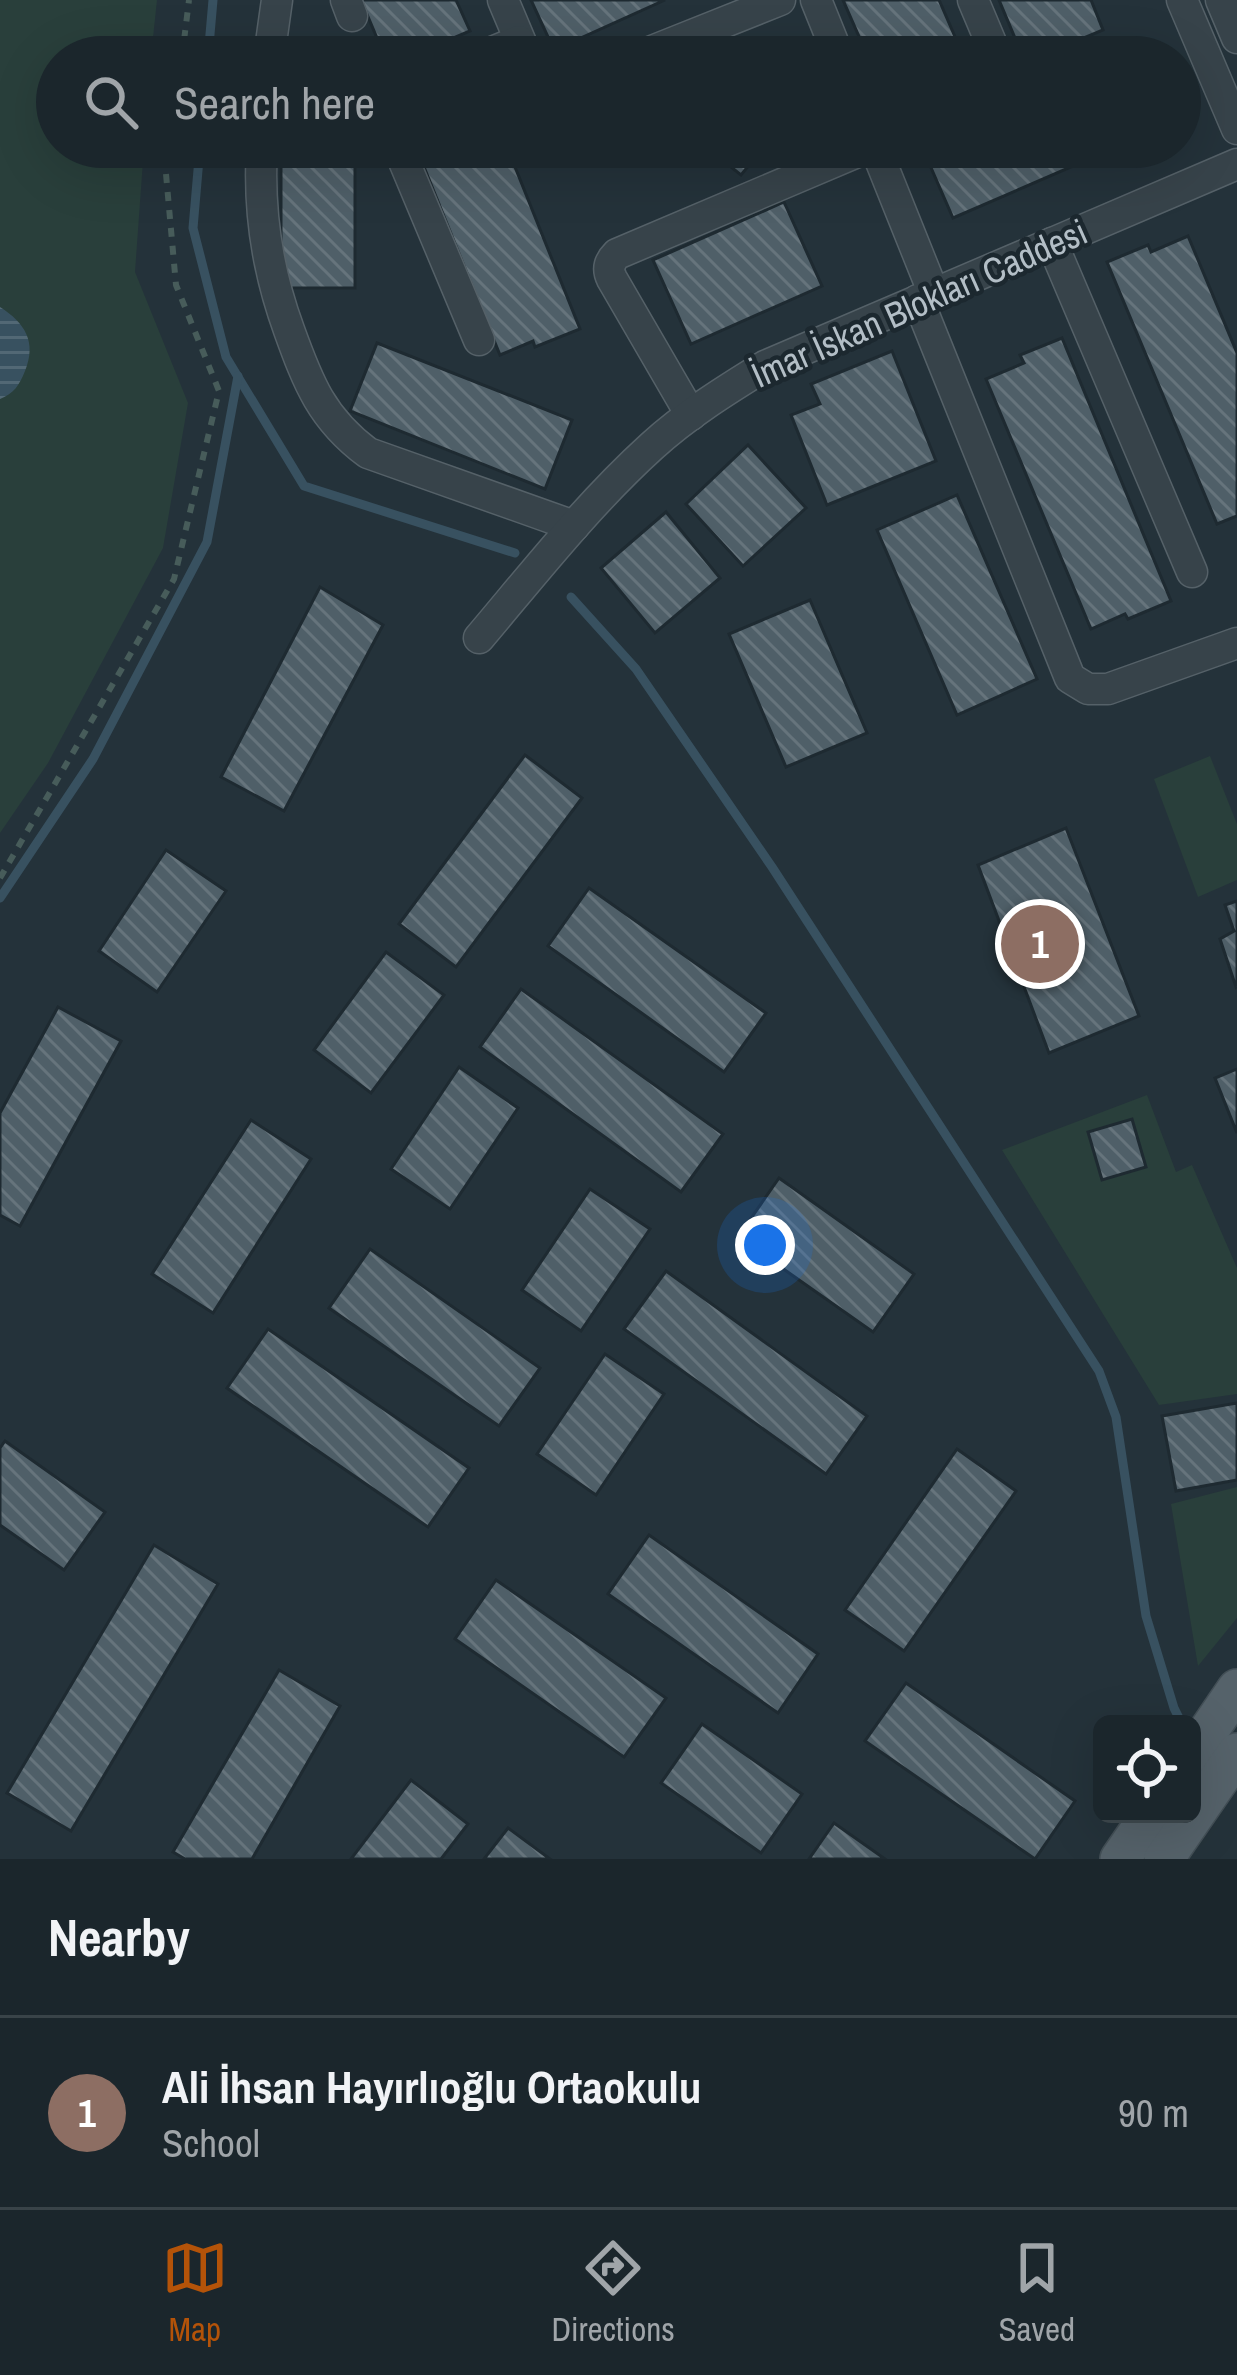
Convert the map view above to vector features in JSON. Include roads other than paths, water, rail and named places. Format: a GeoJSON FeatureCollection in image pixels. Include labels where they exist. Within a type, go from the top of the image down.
{"type":"FeatureCollection","features":[{"type":"Feature","properties":{"kind":"main road"},"geometry":{"type":"LineString","coordinates":[[1201,1742],[1237,1689]]}},
{"type":"Feature","properties":{"kind":"main road"},"geometry":{"type":"LineString","coordinates":[[1164,1859],[1237,1753]]}},
{"type":"Feature","properties":{"kind":"main road"},"geometry":{"type":"LineString","coordinates":[[1120,1859],[1145,1823]]}},
{"type":"Feature","properties":{"kind":"street"},"geometry":{"type":"LineString","coordinates":[[272,36],[277,0]]}},
{"type":"Feature","properties":{"kind":"street"},"geometry":{"type":"LineString","coordinates":[[502,0],[517,36]]}},
{"type":"Feature","properties":{"kind":"street"},"geometry":{"type":"LineString","coordinates":[[690,36],[780,0]]}},
{"type":"Feature","properties":{"kind":"street"},"geometry":{"type":"LineString","coordinates":[[816,0],[831,36]]}},
{"type":"Feature","properties":{"kind":"street"},"geometry":{"type":"LineString","coordinates":[[973,0],[988,36]]}},
{"type":"Feature","properties":{"kind":"street"},"geometry":{"type":"LineString","coordinates":[[1182,0],[1197,36]]}},
{"type":"Feature","properties":{"kind":"street"},"geometry":{"type":"LineString","coordinates":[[1221,0],[1237,38]]}},
{"type":"Feature","properties":{"kind":"street"},"geometry":{"type":"LineString","coordinates":[[1201,45],[1237,130]]}},
{"type":"Feature","properties":{"kind":"street","name":"İmar İskan Blokları Caddesi"},"geometry":{"type":"LineString","coordinates":[[478,638],[574,526],[653,444],[716,396],[765,366],[1237,164]]}},
{"type":"Feature","properties":{"kind":"street"},"geometry":{"type":"LineString","coordinates":[[261,168],[263,233],[272,275],[300,364],[326,412],[343,432],[368,453],[574,526]]}},
{"type":"Feature","properties":{"kind":"street"},"geometry":{"type":"LineString","coordinates":[[407,168],[479,340]]}},
{"type":"Feature","properties":{"kind":"street"},"geometry":{"type":"LineString","coordinates":[[691,416],[613,279],[610,261],[616,254],[822,168]]}},
{"type":"Feature","properties":{"kind":"street"},"geometry":{"type":"LineString","coordinates":[[880,168],[1070,677],[1088,689],[1108,689],[1237,643]]}},
{"type":"Feature","properties":{"kind":"street"},"geometry":{"type":"LineString","coordinates":[[1052,243],[1192,572]]}},
{"type":"Feature","properties":{"kind":"water"},"geometry":{"type":"Polygon","coordinates":[[[0,307],[22,327],[30,351],[18,385],[0,399],[0,307]]]}},
{"type":"Feature","properties":{"kind":"waterway"},"geometry":{"type":"LineString","coordinates":[[210,36],[213,0]]}},
{"type":"Feature","properties":{"kind":"waterway"},"geometry":{"type":"LineString","coordinates":[[198,168],[193,228],[226,357],[304,486],[515,553]]}},
{"type":"Feature","properties":{"kind":"waterway"},"geometry":{"type":"LineString","coordinates":[[0,898],[93,759],[207,542],[238,376]]}},
{"type":"Feature","properties":{"kind":"waterway"},"geometry":{"type":"LineString","coordinates":[[571,597],[636,669],[772,867],[1099,1371],[1116,1417],[1146,1616],[1178,1715]]}},
{"type":"Feature","properties":{"kind":"place","name":"Ali İhsan Hayırlıoğlu Ortaokulu"},"geometry":{"type":"Point","coordinates":[1040,944]}}]}
